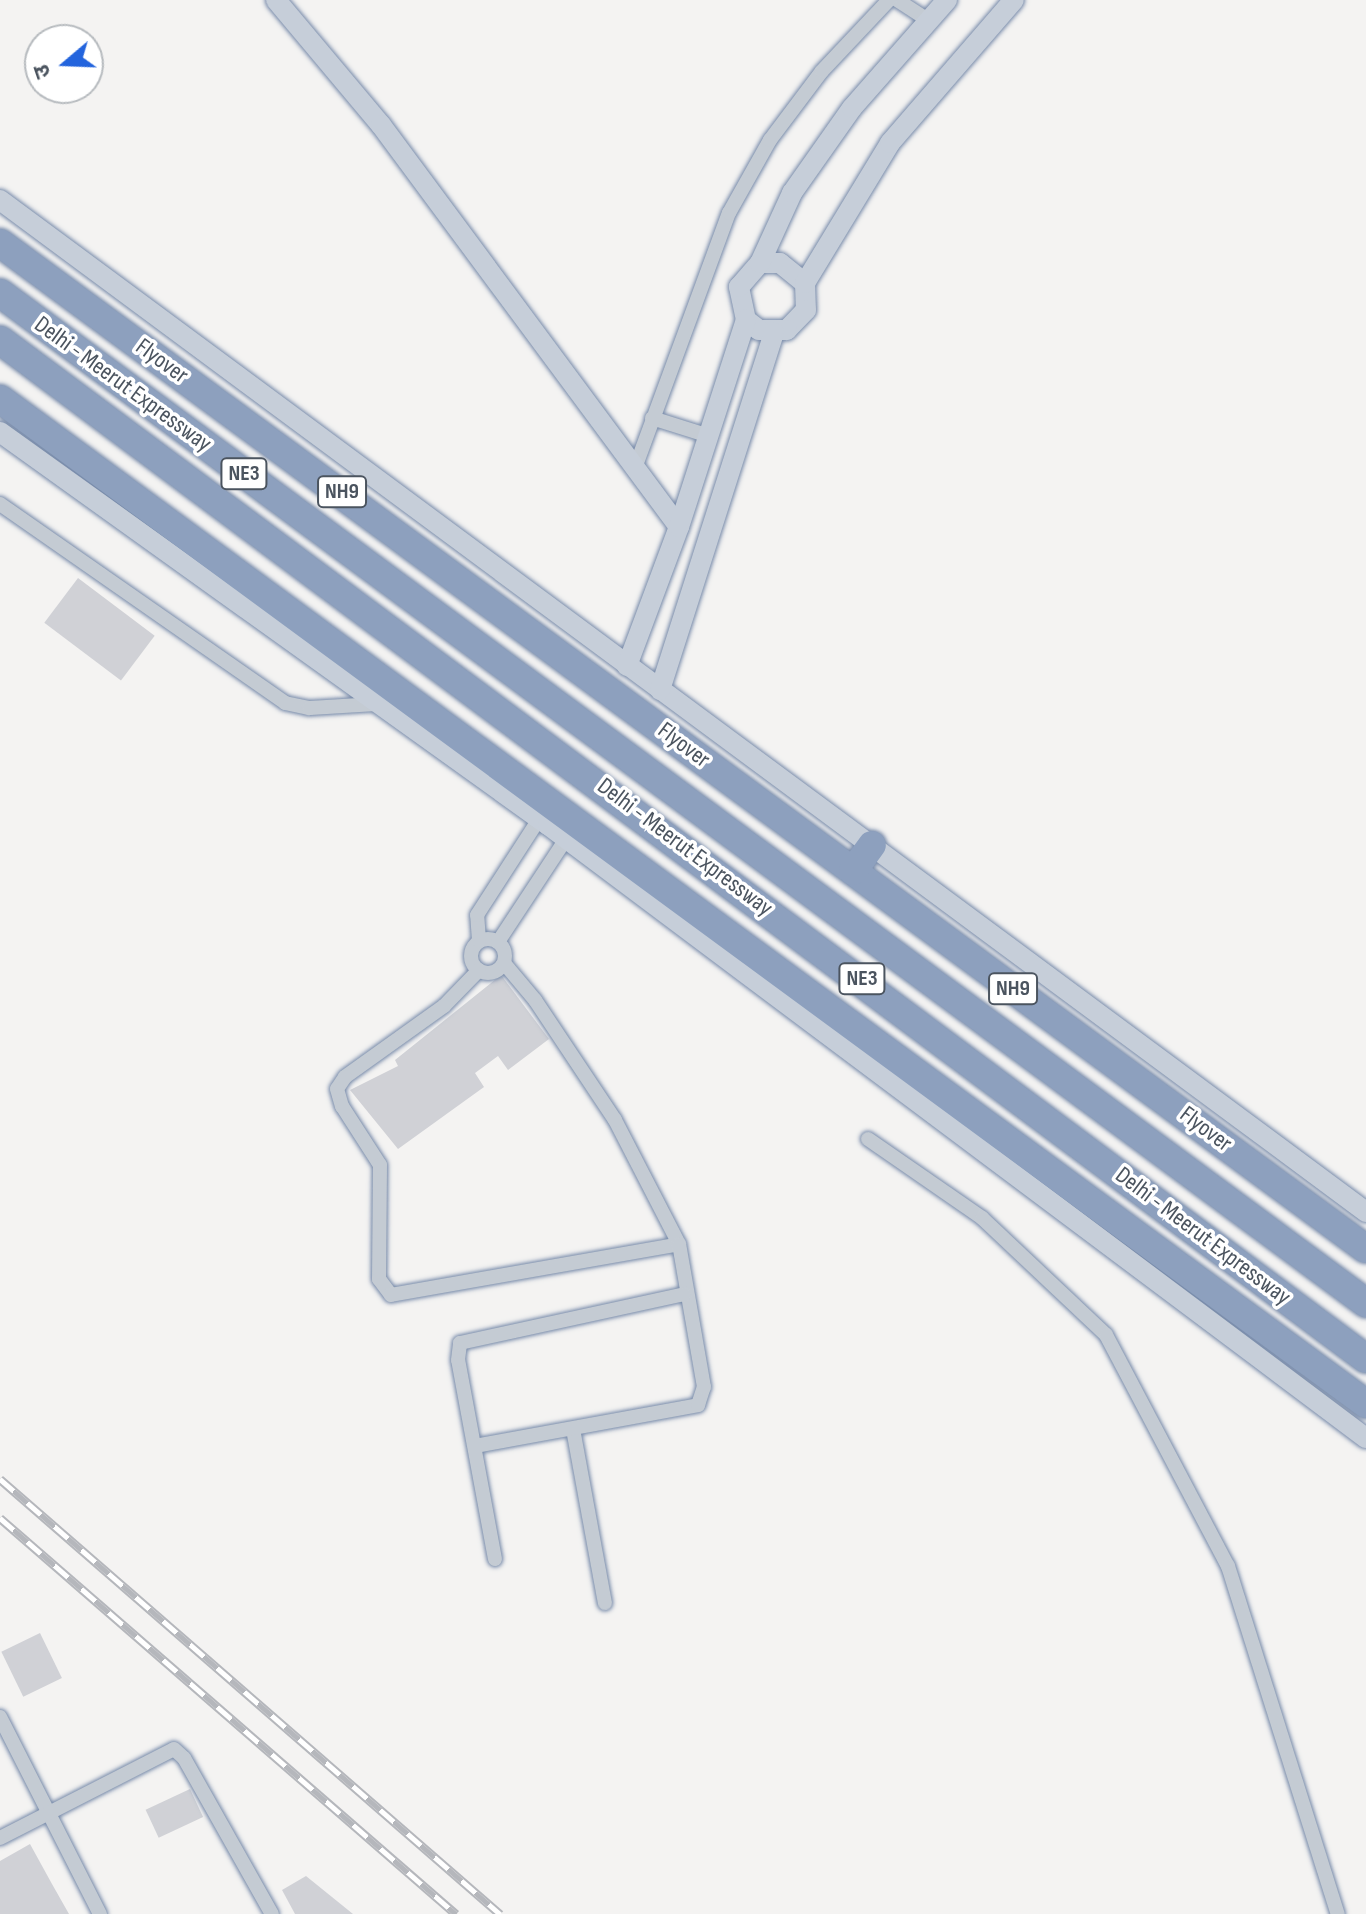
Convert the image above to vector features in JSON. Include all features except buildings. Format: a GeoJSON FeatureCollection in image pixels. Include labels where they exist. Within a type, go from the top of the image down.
{"type":"FeatureCollection","features":[{"type":"Feature","properties":{"kind":"highway","name":"Flyover"},"geometry":{"type":"LineString","coordinates":[[0,243],[1366,1249]]}},
{"type":"Feature","properties":{"kind":"highway","name":"Delhi - Meerut Expressway"},"geometry":{"type":"LineString","coordinates":[[0,293],[1366,1303]]}},
{"type":"Feature","properties":{"kind":"highway","name":"Delhi - Meerut Expressway"},"geometry":{"type":"LineString","coordinates":[[0,340],[1366,1359]]}},
{"type":"Feature","properties":{"kind":"highway"},"geometry":{"type":"LineString","coordinates":[[0,399],[318,632],[624,869],[885,1049],[1366,1404]]}},
{"type":"Feature","properties":{"kind":"highway"},"geometry":{"type":"LineString","coordinates":[[853,871],[872,845]]}},
{"type":"Feature","properties":{"kind":"highway"},"geometry":{"type":"LineString","coordinates":[[850,1053],[885,1049]]}},
{"type":"Feature","properties":{"kind":"street"},"geometry":{"type":"LineString","coordinates":[[276,0],[381,125],[679,527]]}},
{"type":"Feature","properties":{"kind":"street"},"geometry":{"type":"LineString","coordinates":[[635,468],[716,242],[770,140],[822,71],[889,0]]}},
{"type":"Feature","properties":{"kind":"street"},"geometry":{"type":"LineString","coordinates":[[897,0],[928,20]]}},
{"type":"Feature","properties":{"kind":"street"},"geometry":{"type":"LineString","coordinates":[[627,666],[679,527],[746,320],[739,287],[760,263],[792,193],[852,108],[947,0]]}},
{"type":"Feature","properties":{"kind":"street"},"geometry":{"type":"LineString","coordinates":[[805,283],[890,143],[1014,0]]}},
{"type":"Feature","properties":{"kind":"street"},"geometry":{"type":"LineString","coordinates":[[0,200],[1366,1212]]}},
{"type":"Feature","properties":{"kind":"street"},"geometry":{"type":"LineString","coordinates":[[660,690],[774,333],[799,322],[808,297],[805,283],[780,263],[760,263]]}},
{"type":"Feature","properties":{"kind":"street"},"geometry":{"type":"LineString","coordinates":[[746,320],[774,333]]}},
{"type":"Feature","properties":{"kind":"street"},"geometry":{"type":"LineString","coordinates":[[652,418],[709,436]]}},
{"type":"Feature","properties":{"kind":"street"},"geometry":{"type":"LineString","coordinates":[[0,432],[566,839],[624,869],[850,1053],[1366,1438]]}},
{"type":"Feature","properties":{"kind":"street"},"geometry":{"type":"LineString","coordinates":[[0,504],[285,703],[309,708],[377,704]]}},
{"type":"Feature","properties":{"kind":"street"},"geometry":{"type":"LineString","coordinates":[[479,970],[471,953],[479,941],[477,915],[539,819]]}},
{"type":"Feature","properties":{"kind":"street"},"geometry":{"type":"LineString","coordinates":[[498,942],[566,839]]}},
{"type":"Feature","properties":{"kind":"street"},"geometry":{"type":"LineString","coordinates":[[475,1446],[698,1405],[704,1387],[684,1294],[679,1244],[615,1120],[504,963],[504,949],[498,942],[479,941]]}},
{"type":"Feature","properties":{"kind":"street"},"geometry":{"type":"LineString","coordinates":[[479,970],[493,972],[504,963]]}},
{"type":"Feature","properties":{"kind":"street"},"geometry":{"type":"LineString","coordinates":[[479,970],[444,1006],[345,1077],[337,1089],[380,1165],[381,1287],[391,1295],[679,1244]]}},
{"type":"Feature","properties":{"kind":"street"},"geometry":{"type":"LineString","coordinates":[[868,1139],[982,1218],[1106,1335],[1228,1566],[1338,1914]]}},
{"type":"Feature","properties":{"kind":"street"},"geometry":{"type":"LineString","coordinates":[[495,1559],[458,1360],[460,1343],[684,1294]]}},
{"type":"Feature","properties":{"kind":"street"},"geometry":{"type":"LineString","coordinates":[[573,1429],[605,1603]]}},
{"type":"Feature","properties":{"kind":"street"},"geometry":{"type":"LineString","coordinates":[[0,1717],[100,1914]]}},
{"type":"Feature","properties":{"kind":"street"},"geometry":{"type":"LineString","coordinates":[[0,1838],[174,1749],[184,1758],[272,1914]]}},
{"type":"Feature","properties":{"kind":"railway"},"geometry":{"type":"LineString","coordinates":[[0,1479],[500,1914]]}},
{"type":"Feature","properties":{"kind":"railway"},"geometry":{"type":"LineString","coordinates":[[0,1518],[456,1914]]}}]}
